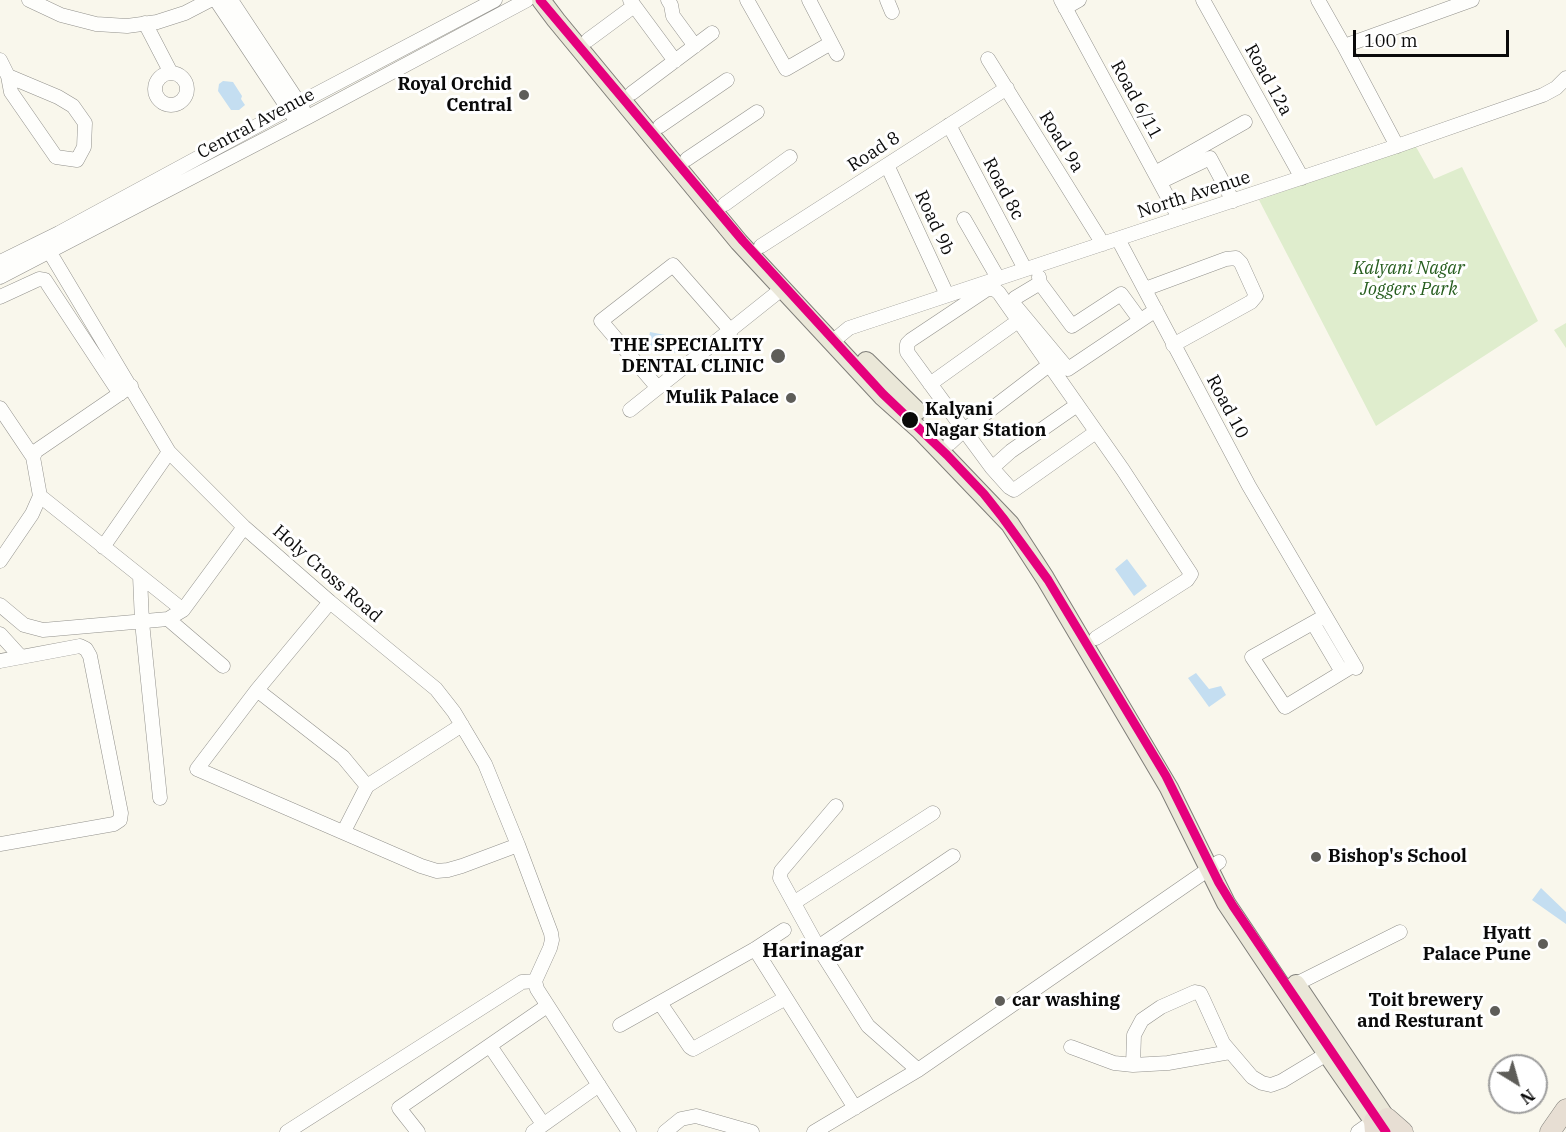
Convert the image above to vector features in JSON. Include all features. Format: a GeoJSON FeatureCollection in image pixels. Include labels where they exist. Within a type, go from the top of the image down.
{"type":"FeatureCollection","features":[{"type":"Feature","properties":{"kind":"highway"},"geometry":{"type":"LineString","coordinates":[[1550,1132],[1566,1109]]}},
{"type":"Feature","properties":{"kind":"highway"},"geometry":{"type":"LineString","coordinates":[[1379,1126],[1403,1132]]}},
{"type":"Feature","properties":{"kind":"main road"},"geometry":{"type":"LineString","coordinates":[[541,0],[739,242],[783,288],[837,338]]}},
{"type":"Feature","properties":{"kind":"main road"},"geometry":{"type":"LineString","coordinates":[[557,0],[837,338],[882,396],[946,448],[1020,516],[1036,538],[1180,782],[1226,903],[1333,1050]]}},
{"type":"Feature","properties":{"kind":"main road"},"geometry":{"type":"LineString","coordinates":[[946,448],[1025,546],[1165,780],[1213,865],[1237,896],[1296,984],[1379,1126]]}},
{"type":"Feature","properties":{"kind":"street"},"geometry":{"type":"LineString","coordinates":[[28,0],[61,15],[96,24],[127,26],[145,24],[185,13],[210,0]]}},
{"type":"Feature","properties":{"kind":"street"},"geometry":{"type":"LineString","coordinates":[[216,0],[293,106]]}},
{"type":"Feature","properties":{"kind":"street"},"geometry":{"type":"LineString","coordinates":[[231,0],[302,120]]}},
{"type":"Feature","properties":{"kind":"street","name":"Central Avenue"},"geometry":{"type":"LineString","coordinates":[[0,277],[46,247],[293,106],[495,0]]}},
{"type":"Feature","properties":{"kind":"street","name":"Central Avenue"},"geometry":{"type":"LineString","coordinates":[[0,262],[46,247],[302,120],[527,0]]}},
{"type":"Feature","properties":{"kind":"street"},"geometry":{"type":"LineString","coordinates":[[668,0],[672,5],[673,16],[695,46]]}},
{"type":"Feature","properties":{"kind":"street"},"geometry":{"type":"LineString","coordinates":[[747,0],[786,69],[834,48],[809,0]]}},
{"type":"Feature","properties":{"kind":"street"},"geometry":{"type":"LineString","coordinates":[[1063,4],[1079,0]]}},
{"type":"Feature","properties":{"kind":"street","name":"Road 12a"},"geometry":{"type":"LineString","coordinates":[[1203,0],[1302,178]]}},
{"type":"Feature","properties":{"kind":"street"},"geometry":{"type":"LineString","coordinates":[[1317,0],[1397,146]]}},
{"type":"Feature","properties":{"kind":"street"},"geometry":{"type":"LineString","coordinates":[[1344,46],[1472,0]]}},
{"type":"Feature","properties":{"kind":"street"},"geometry":{"type":"LineString","coordinates":[[588,40],[632,3],[675,61]]}},
{"type":"Feature","properties":{"kind":"street","name":"Road 6/11"},"geometry":{"type":"LineString","coordinates":[[1063,4],[1179,218]]}},
{"type":"Feature","properties":{"kind":"street"},"geometry":{"type":"LineString","coordinates":[[145,24],[171,73]]}},
{"type":"Feature","properties":{"kind":"street"},"geometry":{"type":"LineString","coordinates":[[632,93],[712,33]]}},
{"type":"Feature","properties":{"kind":"street","name":"Road 9a"},"geometry":{"type":"LineString","coordinates":[[988,59],[1103,244]]}},
{"type":"Feature","properties":{"kind":"street"},"geometry":{"type":"LineString","coordinates":[[0,60],[8,76],[12,92],[56,158],[77,160],[84,147],[85,123],[73,106],[58,97],[8,76]]}},
{"type":"Feature","properties":{"kind":"street","name":"North Avenue"},"geometry":{"type":"LineString","coordinates":[[837,338],[849,328],[1302,178],[1543,95],[1556,88],[1566,78]]}},
{"type":"Feature","properties":{"kind":"street"},"geometry":{"type":"LineString","coordinates":[[660,126],[728,80]]}},
{"type":"Feature","properties":{"kind":"street","name":"Road 8"},"geometry":{"type":"LineString","coordinates":[[761,246],[1007,88]]}},
{"type":"Feature","properties":{"kind":"street"},"geometry":{"type":"LineString","coordinates":[[687,159],[757,112]]}},
{"type":"Feature","properties":{"kind":"street"},"geometry":{"type":"LineString","coordinates":[[1158,177],[1245,122]]}},
{"type":"Feature","properties":{"kind":"street","name":"Road 8c"},"geometry":{"type":"LineString","coordinates":[[949,125],[1040,283]]}},
{"type":"Feature","properties":{"kind":"street"},"geometry":{"type":"LineString","coordinates":[[725,204],[789,158]]}},
{"type":"Feature","properties":{"kind":"street"},"geometry":{"type":"LineString","coordinates":[[1158,177],[1210,158],[1233,201]]}},
{"type":"Feature","properties":{"kind":"street","name":"Road 9b"},"geometry":{"type":"LineString","coordinates":[[887,165],[947,296]]}},
{"type":"Feature","properties":{"kind":"street"},"geometry":{"type":"LineString","coordinates":[[964,219],[998,278]]}},
{"type":"Feature","properties":{"kind":"street","name":"Road 10"},"geometry":{"type":"LineString","coordinates":[[1118,239],[1249,486],[1309,590],[1319,620],[1350,668],[1285,707],[1252,657],[1319,620]]}},
{"type":"Feature","properties":{"kind":"street","name":"Holy Cross Road"},"geometry":{"type":"LineString","coordinates":[[46,247],[125,390],[169,452],[244,527],[330,602],[436,689],[454,712],[485,764],[551,933],[550,948],[535,981]]}},
{"type":"Feature","properties":{"kind":"street"},"geometry":{"type":"LineString","coordinates":[[1145,289],[1226,259],[1236,258],[1241,263],[1256,296],[1251,302],[1173,345]]}},
{"type":"Feature","properties":{"kind":"street"},"geometry":{"type":"LineString","coordinates":[[657,387],[601,321],[673,265],[731,331]]}},
{"type":"Feature","properties":{"kind":"street"},"geometry":{"type":"LineString","coordinates":[[0,297],[33,281],[45,280],[125,390],[36,452],[33,457]]}},
{"type":"Feature","properties":{"kind":"street"},"geometry":{"type":"LineString","coordinates":[[1140,320],[1121,294],[1072,326],[1040,283],[1015,298],[1013,303],[1068,369],[1156,310]]}},
{"type":"Feature","properties":{"kind":"street"},"geometry":{"type":"LineString","coordinates":[[630,410],[783,288]]}},
{"type":"Feature","properties":{"kind":"street"},"geometry":{"type":"LineString","coordinates":[[1096,432],[1014,490],[992,468],[930,384],[907,352],[907,344],[986,290],[993,288],[999,293],[1096,432],[1191,574],[1187,580],[1096,638]]}},
{"type":"Feature","properties":{"kind":"street"},"geometry":{"type":"LineString","coordinates":[[930,384],[1018,321]]}},
{"type":"Feature","properties":{"kind":"street"},"geometry":{"type":"LineString","coordinates":[[946,448],[964,430],[1049,365]]}},
{"type":"Feature","properties":{"kind":"street"},"geometry":{"type":"LineString","coordinates":[[992,468],[1011,451],[1077,405]]}},
{"type":"Feature","properties":{"kind":"street"},"geometry":{"type":"LineString","coordinates":[[0,408],[33,457],[40,496],[32,514],[0,561]]}},
{"type":"Feature","properties":{"kind":"street"},"geometry":{"type":"LineString","coordinates":[[103,547],[169,452]]}},
{"type":"Feature","properties":{"kind":"street"},"geometry":{"type":"LineString","coordinates":[[40,496],[183,610]]}},
{"type":"Feature","properties":{"kind":"street"},"geometry":{"type":"LineString","coordinates":[[0,605],[24,625],[43,630],[168,619],[183,610],[244,527]]}},
{"type":"Feature","properties":{"kind":"street"},"geometry":{"type":"LineString","coordinates":[[140,576],[142,622],[160,798]]}},
{"type":"Feature","properties":{"kind":"street"},"geometry":{"type":"LineString","coordinates":[[330,602],[257,690],[197,769],[437,871],[462,866],[518,844]]}},
{"type":"Feature","properties":{"kind":"street"},"geometry":{"type":"LineString","coordinates":[[168,619],[223,666]]}},
{"type":"Feature","properties":{"kind":"street"},"geometry":{"type":"LineString","coordinates":[[0,634],[20,656]]}},
{"type":"Feature","properties":{"kind":"street"},"geometry":{"type":"LineString","coordinates":[[0,661],[80,646],[86,649],[90,656],[121,813],[120,820],[114,824],[0,844]]}},
{"type":"Feature","properties":{"kind":"street"},"geometry":{"type":"LineString","coordinates":[[257,690],[343,757],[367,786]]}},
{"type":"Feature","properties":{"kind":"street"},"geometry":{"type":"LineString","coordinates":[[344,831],[367,786],[462,725]]}},
{"type":"Feature","properties":{"kind":"street"},"geometry":{"type":"LineString","coordinates":[[836,806],[779,875],[818,947],[868,1026],[918,1070]]}},
{"type":"Feature","properties":{"kind":"street"},"geometry":{"type":"LineString","coordinates":[[795,902],[933,813]]}},
{"type":"Feature","properties":{"kind":"street"},"geometry":{"type":"LineString","coordinates":[[818,947],[953,856]]}},
{"type":"Feature","properties":{"kind":"street"},"geometry":{"type":"LineString","coordinates":[[814,1132],[918,1070],[1213,865]]}},
{"type":"Feature","properties":{"kind":"street"},"geometry":{"type":"LineString","coordinates":[[620,1025],[784,930]]}},
{"type":"Feature","properties":{"kind":"street"},"geometry":{"type":"LineString","coordinates":[[1296,984],[1400,932]]}},
{"type":"Feature","properties":{"kind":"street"},"geometry":{"type":"LineString","coordinates":[[755,948],[855,1108]]}},
{"type":"Feature","properties":{"kind":"street"},"geometry":{"type":"LineString","coordinates":[[287,1132],[522,982],[535,981],[547,1006],[629,1132]]}},
{"type":"Feature","properties":{"kind":"street"},"geometry":{"type":"LineString","coordinates":[[1132,1065],[1134,1035],[1142,1020],[1161,1007],[1195,992],[1200,993],[1223,1043],[1252,1077],[1262,1083],[1270,1085],[1288,1078],[1333,1050]]}},
{"type":"Feature","properties":{"kind":"street"},"geometry":{"type":"LineString","coordinates":[[660,1003],[693,1049],[786,998]]}},
{"type":"Feature","properties":{"kind":"street"},"geometry":{"type":"LineString","coordinates":[[418,1132],[399,1108],[547,1006]]}},
{"type":"Feature","properties":{"kind":"street"},"geometry":{"type":"LineString","coordinates":[[490,1046],[538,1128],[599,1086]]}},
{"type":"Feature","properties":{"kind":"street"},"geometry":{"type":"LineString","coordinates":[[1071,1047],[1114,1063],[1132,1065],[1168,1063],[1230,1052]]}},
{"type":"Feature","properties":{"kind":"street"},"geometry":{"type":"LineString","coordinates":[[665,1132],[681,1119],[696,1116],[752,1132]]}},
{"type":"Feature","properties":{"kind":"green space","name":"Kalyani Nagar Joggers Park"},"geometry":{"type":"Polygon","coordinates":[[[1415,145],[1434,179],[1462,167],[1538,321],[1376,426],[1259,200],[1415,145]]]}},
{"type":"Feature","properties":{"kind":"green space"},"geometry":{"type":"Polygon","coordinates":[[[1566,323],[1566,348],[1554,330],[1566,323]]]}},
{"type":"Feature","properties":{"kind":"water"},"geometry":{"type":"Polygon","coordinates":[[[223,81],[233,82],[242,96],[241,99],[245,105],[239,110],[231,110],[218,91],[219,84],[223,81]]]}},
{"type":"Feature","properties":{"kind":"water"},"geometry":{"type":"Polygon","coordinates":[[[650,332],[680,338],[677,353],[647,349],[650,332]]]}},
{"type":"Feature","properties":{"kind":"water"},"geometry":{"type":"Polygon","coordinates":[[[1127,559],[1147,586],[1134,596],[1115,569],[1127,559]]]}},
{"type":"Feature","properties":{"kind":"water"},"geometry":{"type":"Polygon","coordinates":[[[1196,673],[1209,689],[1221,686],[1226,695],[1209,707],[1188,678],[1196,673]]]}},
{"type":"Feature","properties":{"kind":"water"},"geometry":{"type":"Polygon","coordinates":[[[1541,888],[1566,912],[1566,924],[1532,900],[1541,888]]]}},
{"type":"Feature","properties":{"kind":"transit line"},"geometry":{"type":"LineString","coordinates":[[540,0],[743,241],[883,394],[947,455],[1003,518],[1048,580],[1166,776],[1219,883],[1233,906],[1386,1132]]}},
{"type":"Feature","properties":{"kind":"place","name":"Royal Orchid Central"},"geometry":{"type":"Point","coordinates":[524,95]}},
{"type":"Feature","properties":{"kind":"place","name":"THE SPECIALITY DENTAL CLINIC"},"geometry":{"type":"Point","coordinates":[778,356]}},
{"type":"Feature","properties":{"kind":"place","name":"Mulik Palace"},"geometry":{"type":"Point","coordinates":[791,398]}},
{"type":"Feature","properties":{"kind":"place","name":"Kalyani Nagar Station"},"geometry":{"type":"Point","coordinates":[910,420]}},
{"type":"Feature","properties":{"kind":"place","name":"Bishop's School"},"geometry":{"type":"Point","coordinates":[1316,857]}},
{"type":"Feature","properties":{"kind":"place","name":"Hyatt Palace Pune"},"geometry":{"type":"Point","coordinates":[1543,944]}},
{"type":"Feature","properties":{"kind":"place","name":"car washing"},"geometry":{"type":"Point","coordinates":[1000,1001]}},
{"type":"Feature","properties":{"kind":"place","name":"Toit brewery and Resturant"},"geometry":{"type":"Point","coordinates":[1495,1011]}},
{"type":"Feature","properties":{"kind":"district","name":"Harinagar"},"geometry":{"type":"Point","coordinates":[813,951]}}]}
